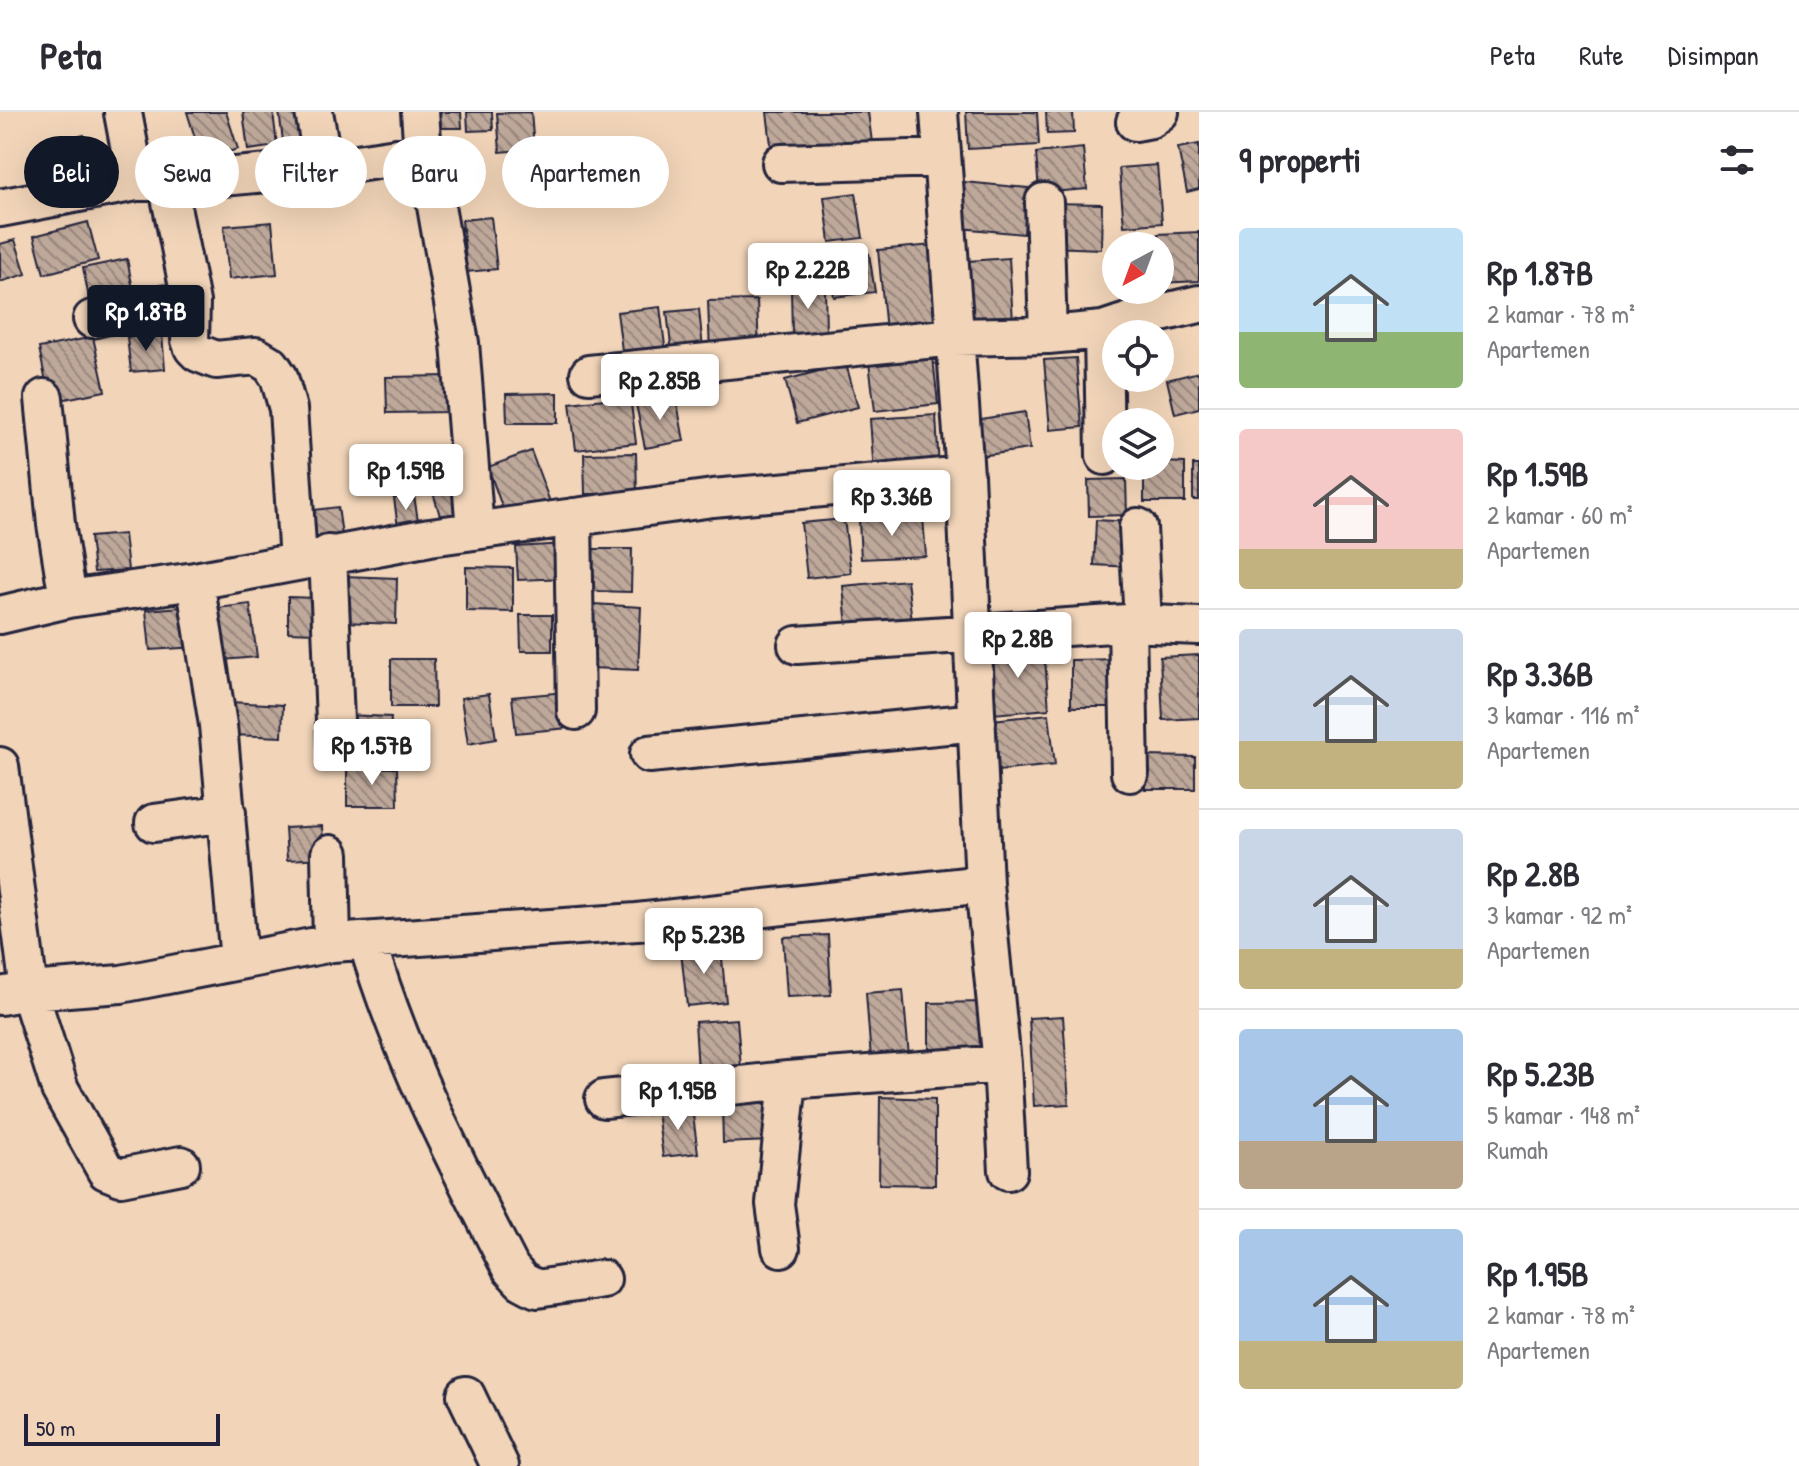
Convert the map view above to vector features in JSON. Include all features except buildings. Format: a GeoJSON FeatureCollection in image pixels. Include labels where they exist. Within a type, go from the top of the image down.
{"type":"FeatureCollection","features":[{"type":"Feature","properties":{"kind":"street"},"geometry":{"type":"LineString","coordinates":[[314,112],[318,136]]}},
{"type":"Feature","properties":{"kind":"street"},"geometry":{"type":"LineString","coordinates":[[420,112],[422,136]]}},
{"type":"Feature","properties":{"kind":"street"},"geometry":{"type":"LineString","coordinates":[[939,112],[965,475],[984,884],[1002,1064],[1008,1171]]}},
{"type":"Feature","properties":{"kind":"street"},"geometry":{"type":"LineString","coordinates":[[123,113],[135,143]]}},
{"type":"Feature","properties":{"kind":"street"},"geometry":{"type":"LineString","coordinates":[[781,163],[942,158]]}},
{"type":"Feature","properties":{"kind":"street"},"geometry":{"type":"LineString","coordinates":[[0,208],[135,185]]}},
{"type":"Feature","properties":{"kind":"street"},"geometry":{"type":"LineString","coordinates":[[1044,202],[1048,335]]}},
{"type":"Feature","properties":{"kind":"street"},"geometry":{"type":"LineString","coordinates":[[160,208],[191,302],[190,340],[198,353],[216,360],[256,356],[271,365],[279,377],[288,409],[313,557],[336,745]]}},
{"type":"Feature","properties":{"kind":"street"},"geometry":{"type":"LineString","coordinates":[[436,208],[460,343],[475,530]]}},
{"type":"Feature","properties":{"kind":"street"},"geometry":{"type":"LineString","coordinates":[[92,319],[140,307],[191,302]]}},
{"type":"Feature","properties":{"kind":"street"},"geometry":{"type":"LineString","coordinates":[[1133,320],[1199,304]]}},
{"type":"Feature","properties":{"kind":"street"},"geometry":{"type":"LineString","coordinates":[[589,374],[955,337],[1102,330]]}},
{"type":"Feature","properties":{"kind":"street"},"geometry":{"type":"LineString","coordinates":[[44,398],[56,524],[68,599]]}},
{"type":"Feature","properties":{"kind":"street"},"geometry":{"type":"LineString","coordinates":[[0,615],[68,599],[195,581],[313,557],[475,530],[713,498],[965,475]]}},
{"type":"Feature","properties":{"kind":"street"},"geometry":{"type":"LineString","coordinates":[[573,517],[576,711]]}},
{"type":"Feature","properties":{"kind":"street"},"geometry":{"type":"LineString","coordinates":[[1130,773],[1138,527]]}},
{"type":"Feature","properties":{"kind":"street"},"geometry":{"type":"LineString","coordinates":[[195,581],[218,725],[239,961]]}},
{"type":"Feature","properties":{"kind":"street"},"geometry":{"type":"LineString","coordinates":[[797,645],[1135,623],[1199,626]]}},
{"type":"Feature","properties":{"kind":"street"},"geometry":{"type":"LineString","coordinates":[[649,754],[977,722]]}},
{"type":"Feature","properties":{"kind":"street"},"geometry":{"type":"LineString","coordinates":[[0,766],[15,993],[60,1089],[106,1171],[121,1177],[181,1165]]}},
{"type":"Feature","properties":{"kind":"street"},"geometry":{"type":"LineString","coordinates":[[154,823],[227,813]]}},
{"type":"Feature","properties":{"kind":"street"},"geometry":{"type":"LineString","coordinates":[[330,854],[349,942],[385,1003],[435,1121],[511,1269],[522,1281],[537,1289],[602,1279]]}},
{"type":"Feature","properties":{"kind":"street"},"geometry":{"type":"LineString","coordinates":[[15,993],[121,984],[349,942],[637,922],[984,884]]}},
{"type":"Feature","properties":{"kind":"street"},"geometry":{"type":"LineString","coordinates":[[604,1099],[788,1080],[1002,1064]]}},
{"type":"Feature","properties":{"kind":"street"},"geometry":{"type":"LineString","coordinates":[[781,1248],[775,1204],[788,1080]]}},
{"type":"Feature","properties":{"kind":"street"},"geometry":{"type":"LineString","coordinates":[[466,1395],[500,1466]]}}]}
